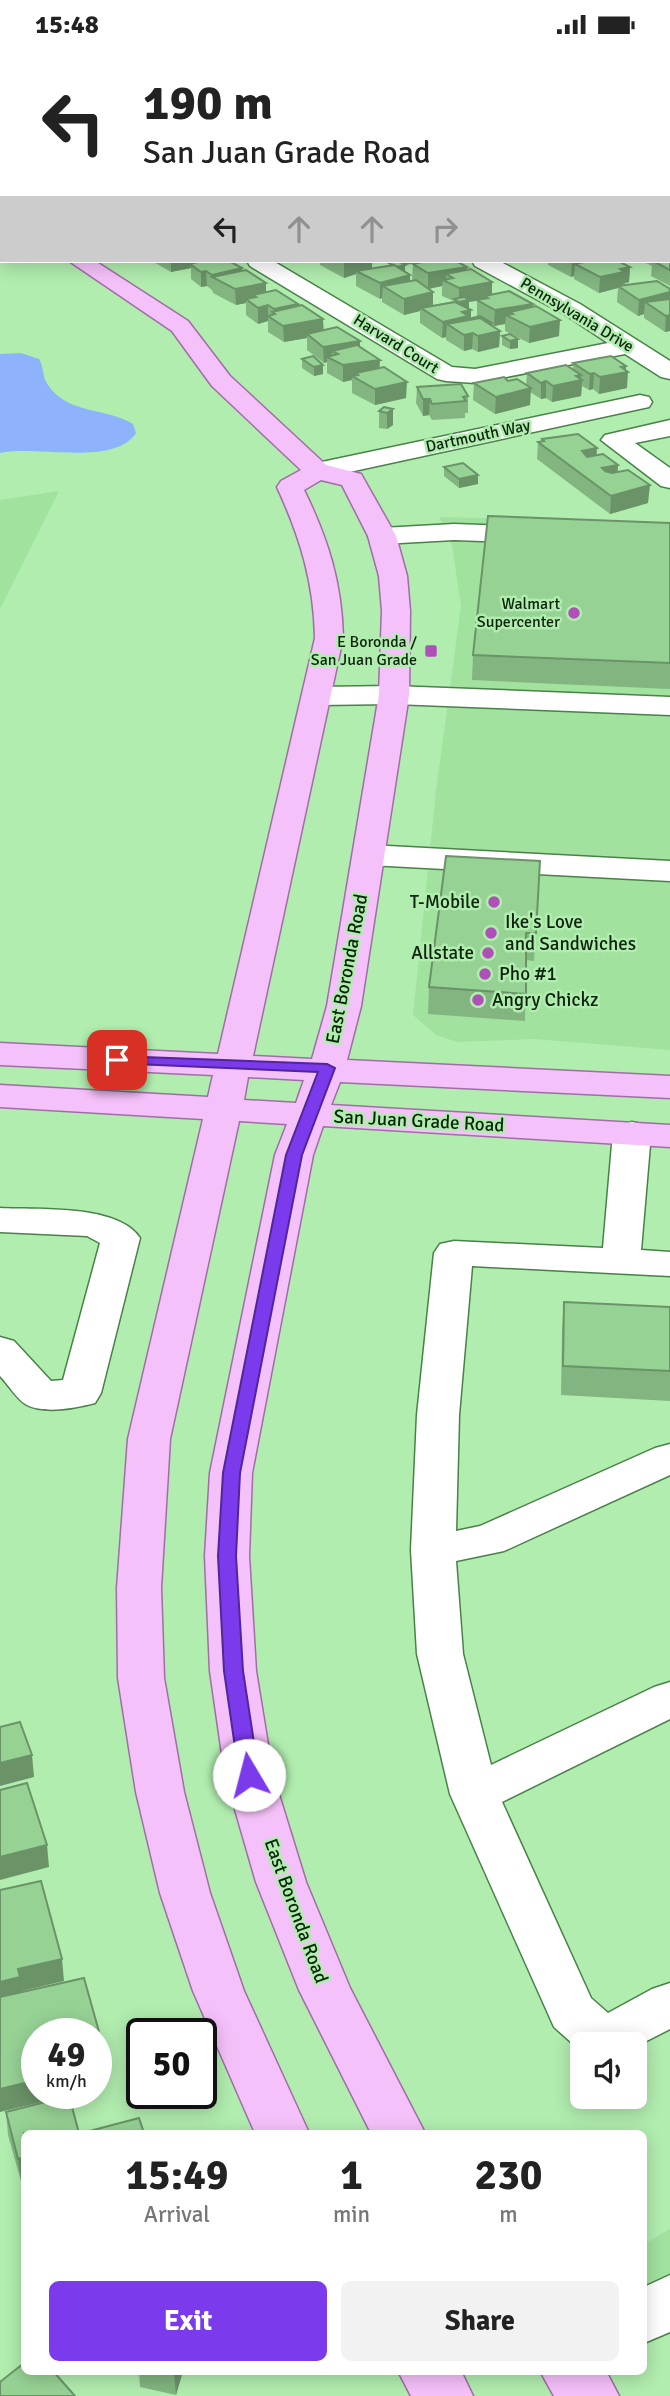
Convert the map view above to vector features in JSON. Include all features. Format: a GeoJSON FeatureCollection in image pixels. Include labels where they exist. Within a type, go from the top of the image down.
{"type":"FeatureCollection","features":[{"type":"Feature","properties":{"kind":"main road","name":"East Boronda Road"},"geometry":{"type":"LineString","coordinates":[[83,263],[180,326],[221,381],[317,471],[352,480],[382,536],[393,576],[396,611],[394,695],[344,1006],[327,1068],[294,1155],[232,1473],[227,1556],[233,1671],[249,1775],[281,1882],[325,1990],[396,2130]]}},
{"type":"Feature","properties":{"kind":"main road"},"geometry":{"type":"LineString","coordinates":[[280,2130],[250,2072],[209,1966],[178,1873],[157,1782],[141,1679],[141,1529],[149,1439],[329,638],[326,574],[310,524],[290,487],[317,471]]}},
{"type":"Feature","properties":{"kind":"main road"},"geometry":{"type":"LineString","coordinates":[[0,1054],[327,1068],[670,1087]]}},
{"type":"Feature","properties":{"kind":"main road","name":"San Juan Grade Road"},"geometry":{"type":"LineString","coordinates":[[0,1097],[670,1136]]}},
{"type":"Feature","properties":{"kind":"main road"},"geometry":{"type":"LineString","coordinates":[[430,2375],[444,2396]]}},
{"type":"Feature","properties":{"kind":"main road"},"geometry":{"type":"LineString","coordinates":[[572,2375],[590,2396]]}},
{"type":"Feature","properties":{"kind":"street","name":"Harvard Court"},"geometry":{"type":"LineString","coordinates":[[261,263],[446,374],[475,376],[629,346]]}},
{"type":"Feature","properties":{"kind":"street","name":"Pennsylvania Drive"},"geometry":{"type":"LineString","coordinates":[[487,263],[572,309],[670,372]]}},
{"type":"Feature","properties":{"kind":"street","name":"Dartmouth Way"},"geometry":{"type":"LineString","coordinates":[[317,471],[640,402]]}},
{"type":"Feature","properties":{"kind":"street"},"geometry":{"type":"LineString","coordinates":[[579,415],[670,480]]}},
{"type":"Feature","properties":{"kind":"street"},"geometry":{"type":"LineString","coordinates":[[614,440],[670,428]]}},
{"type":"Feature","properties":{"kind":"street"},"geometry":{"type":"LineString","coordinates":[[382,536],[454,531],[562,536]]}},
{"type":"Feature","properties":{"kind":"street"},"geometry":{"type":"LineString","coordinates":[[318,696],[394,695],[670,706]]}},
{"type":"Feature","properties":{"kind":"street"},"geometry":{"type":"LineString","coordinates":[[369,855],[670,871]]}},
{"type":"Feature","properties":{"kind":"street"},"geometry":{"type":"LineString","coordinates":[[621,1262],[632,1133]]}},
{"type":"Feature","properties":{"kind":"street"},"geometry":{"type":"LineString","coordinates":[[0,1220],[94,1225],[121,1238],[80,1394],[40,1395],[0,1350]]}},
{"type":"Feature","properties":{"kind":"street"},"geometry":{"type":"LineString","coordinates":[[670,1264],[454,1252],[438,1415],[433,1550],[440,1654],[474,1794],[572,2012],[599,2037],[622,2030],[670,2004]]}},
{"type":"Feature","properties":{"kind":"street"},"geometry":{"type":"LineString","coordinates":[[433,1550],[489,1540],[670,1458]]}},
{"type":"Feature","properties":{"kind":"street"},"geometry":{"type":"LineString","coordinates":[[474,1794],[670,1699]]}},
{"type":"Feature","properties":{"kind":"street"},"geometry":{"type":"LineString","coordinates":[[647,2315],[670,2301]]}},
{"type":"Feature","properties":{"kind":"shaded area"},"geometry":{"type":"Polygon","coordinates":[[[59,491],[0,609],[0,500],[59,491]]]}},
{"type":"Feature","properties":{"kind":"shaded area"},"geometry":{"type":"Polygon","coordinates":[[[439,517],[670,523],[670,1050],[533,1039],[457,1042],[436,1035],[413,1015],[436,791],[461,606],[452,545],[439,517]]]}},
{"type":"Feature","properties":{"kind":"shaded area"},"geometry":{"type":"Polygon","coordinates":[[[670,2229],[670,2319],[647,2291],[647,2242],[670,2229]]]}},
{"type":"Feature","properties":{"kind":"water"},"geometry":{"type":"Polygon","coordinates":[[[21,353],[39,359],[45,379],[56,395],[77,406],[133,424],[136,433],[125,443],[93,452],[0,453],[0,354],[21,353]]]}},
{"type":"Feature","properties":{"kind":"building"},"geometry":{"type":"Polygon","coordinates":[[[233,263],[242,268],[212,275],[206,271],[201,272],[190,264],[233,263]]]}},
{"type":"Feature","properties":{"kind":"building"},"geometry":{"type":"Polygon","coordinates":[[[389,263],[405,265],[397,267],[389,263]]]}},
{"type":"Feature","properties":{"kind":"building"},"geometry":{"type":"Polygon","coordinates":[[[460,263],[467,267],[428,273],[413,264],[460,263]]]}},
{"type":"Feature","properties":{"kind":"building"},"geometry":{"type":"Polygon","coordinates":[[[622,263],[630,267],[620,269],[624,272],[600,277],[575,264],[622,263]]]}},
{"type":"Feature","properties":{"kind":"building"},"geometry":{"type":"Polygon","coordinates":[[[657,263],[670,263],[670,270],[657,263]]]}},
{"type":"Feature","properties":{"kind":"building"},"geometry":{"type":"Polygon","coordinates":[[[394,265],[410,275],[380,283],[356,271],[394,265]]]}},
{"type":"Feature","properties":{"kind":"building"},"geometry":{"type":"Polygon","coordinates":[[[471,269],[492,282],[459,288],[443,280],[453,278],[446,274],[471,269]]]}},
{"type":"Feature","properties":{"kind":"building"},"geometry":{"type":"Polygon","coordinates":[[[246,270],[266,283],[235,289],[212,277],[246,270]]]}},
{"type":"Feature","properties":{"kind":"building"},"geometry":{"type":"Polygon","coordinates":[[[416,280],[433,292],[404,299],[383,286],[416,280]]]}},
{"type":"Feature","properties":{"kind":"building"},"geometry":{"type":"Polygon","coordinates":[[[657,281],[670,289],[670,292],[639,300],[618,286],[657,281]]]}},
{"type":"Feature","properties":{"kind":"building"},"geometry":{"type":"Polygon","coordinates":[[[276,290],[298,304],[274,309],[268,305],[258,308],[246,299],[256,297],[253,295],[276,290]]]}},
{"type":"Feature","properties":{"kind":"building"},"geometry":{"type":"Polygon","coordinates":[[[509,291],[533,304],[495,310],[477,300],[488,298],[485,296],[509,291]]]}},
{"type":"Feature","properties":{"kind":"building"},"geometry":{"type":"Polygon","coordinates":[[[464,297],[469,300],[459,302],[454,299],[464,297]]]}},
{"type":"Feature","properties":{"kind":"building"},"geometry":{"type":"Polygon","coordinates":[[[670,299],[670,315],[666,316],[645,302],[670,299]]]}},
{"type":"Feature","properties":{"kind":"building"},"geometry":{"type":"Polygon","coordinates":[[[455,302],[471,310],[462,312],[468,316],[443,322],[421,308],[455,302]]]}},
{"type":"Feature","properties":{"kind":"building"},"geometry":{"type":"Polygon","coordinates":[[[302,305],[323,319],[283,326],[268,316],[275,314],[272,312],[302,305]]]}},
{"type":"Feature","properties":{"kind":"building"},"geometry":{"type":"Polygon","coordinates":[[[536,306],[560,320],[530,327],[506,315],[513,314],[510,312],[536,306]]]}},
{"type":"Feature","properties":{"kind":"building"},"geometry":{"type":"Polygon","coordinates":[[[480,316],[492,323],[472,318],[480,316]]]}},
{"type":"Feature","properties":{"kind":"building"},"geometry":{"type":"Polygon","coordinates":[[[480,318],[500,331],[478,336],[473,333],[464,335],[447,324],[480,318]]]}},
{"type":"Feature","properties":{"kind":"building"},"geometry":{"type":"Polygon","coordinates":[[[337,327],[360,341],[323,347],[307,334],[337,327]]]}},
{"type":"Feature","properties":{"kind":"building"},"geometry":{"type":"Polygon","coordinates":[[[510,334],[518,339],[510,341],[502,336],[510,334]]]}},
{"type":"Feature","properties":{"kind":"building"},"geometry":{"type":"Polygon","coordinates":[[[357,345],[380,360],[343,365],[327,357],[338,354],[332,351],[357,345]]]}},
{"type":"Feature","properties":{"kind":"building"},"geometry":{"type":"Polygon","coordinates":[[[313,356],[323,365],[314,367],[302,359],[313,356]]]}},
{"type":"Feature","properties":{"kind":"building"},"geometry":{"type":"Polygon","coordinates":[[[611,356],[626,366],[621,367],[628,372],[600,377],[573,363],[611,356]]]}},
{"type":"Feature","properties":{"kind":"building"},"geometry":{"type":"Polygon","coordinates":[[[566,365],[581,375],[576,376],[582,380],[553,386],[546,381],[541,383],[527,373],[566,365]]]}},
{"type":"Feature","properties":{"kind":"building"},"geometry":{"type":"Polygon","coordinates":[[[384,367],[407,382],[375,389],[352,376],[358,375],[356,373],[384,367]]]}},
{"type":"Feature","properties":{"kind":"building"},"geometry":{"type":"Polygon","coordinates":[[[504,377],[508,381],[517,379],[531,388],[496,397],[474,383],[504,377]]]}},
{"type":"Feature","properties":{"kind":"building"},"geometry":{"type":"Polygon","coordinates":[[[461,384],[468,396],[463,397],[466,401],[432,404],[430,399],[423,399],[417,387],[461,384]]]}},
{"type":"Feature","properties":{"kind":"building"},"geometry":{"type":"Polygon","coordinates":[[[384,407],[393,409],[387,413],[379,411],[384,407]]]}},
{"type":"Feature","properties":{"kind":"building"},"geometry":{"type":"Polygon","coordinates":[[[578,434],[597,448],[582,451],[587,457],[603,454],[618,465],[602,468],[605,471],[612,473],[628,470],[650,485],[611,496],[538,442],[544,441],[542,439],[578,434]]]}},
{"type":"Feature","properties":{"kind":"building"},"geometry":{"type":"Polygon","coordinates":[[[463,463],[478,475],[459,479],[444,467],[463,463]]]}},
{"type":"Feature","properties":{"kind":"building","name":"Walmart Supercenter"},"geometry":{"type":"Polygon","coordinates":[[[488,516],[670,523],[670,663],[473,655],[488,516]]]}},
{"type":"Feature","properties":{"kind":"building"},"geometry":{"type":"Polygon","coordinates":[[[446,856],[540,861],[536,933],[526,933],[526,994],[429,987],[446,856]]]}},
{"type":"Feature","properties":{"kind":"building"},"geometry":{"type":"Polygon","coordinates":[[[564,1302],[670,1307],[670,1371],[563,1366],[564,1302]]]}},
{"type":"Feature","properties":{"kind":"building"},"geometry":{"type":"Polygon","coordinates":[[[20,1722],[32,1755],[0,1763],[0,1727],[20,1722]]]}},
{"type":"Feature","properties":{"kind":"building"},"geometry":{"type":"Polygon","coordinates":[[[27,1783],[47,1845],[0,1857],[0,1790],[27,1783]]]}},
{"type":"Feature","properties":{"kind":"building"},"geometry":{"type":"Polygon","coordinates":[[[41,1881],[62,1959],[18,1969],[20,1977],[0,1982],[0,1890],[41,1881]]]}},
{"type":"Feature","properties":{"kind":"building"},"geometry":{"type":"Polygon","coordinates":[[[84,1978],[95,2018],[21,2018],[21,2084],[0,2089],[0,1997],[84,1978]]]}},
{"type":"Feature","properties":{"kind":"building"},"geometry":{"type":"Polygon","coordinates":[[[21,2108],[73,2109],[78,2130],[21,2130],[21,2158],[18,2159],[6,2112],[21,2108]]]}},
{"type":"Feature","properties":{"kind":"building"},"geometry":{"type":"Polygon","coordinates":[[[139,2118],[143,2130],[93,2130],[139,2118]]]}},
{"type":"Feature","properties":{"kind":"building"},"geometry":{"type":"Polygon","coordinates":[[[21,2365],[21,2375],[57,2375],[75,2396],[0,2396],[0,2382],[21,2365]]]}},
{"type":"Feature","properties":{"kind":"place","name":"Walmart Supercenter"},"geometry":{"type":"Point","coordinates":[574,613]}},
{"type":"Feature","properties":{"kind":"place","name":"E Boronda / San Juan Grade"},"geometry":{"type":"Point","coordinates":[431,651]}},
{"type":"Feature","properties":{"kind":"place","name":"T-Mobile"},"geometry":{"type":"Point","coordinates":[494,902]}},
{"type":"Feature","properties":{"kind":"place","name":"Ike's Love and Sandwiches"},"geometry":{"type":"Point","coordinates":[491,933]}},
{"type":"Feature","properties":{"kind":"place","name":"Allstate"},"geometry":{"type":"Point","coordinates":[488,953]}},
{"type":"Feature","properties":{"kind":"place","name":"Pho #1"},"geometry":{"type":"Point","coordinates":[485,974]}},
{"type":"Feature","properties":{"kind":"place","name":"Angry Chickz"},"geometry":{"type":"Point","coordinates":[478,1000]}},
{"type":"Feature","properties":{"kind":"route"},"geometry":{"type":"LineString","coordinates":[[117,1060],[327,1068],[294,1155],[254,1347],[232,1473],[227,1556],[233,1671],[249,1775]]}}]}
